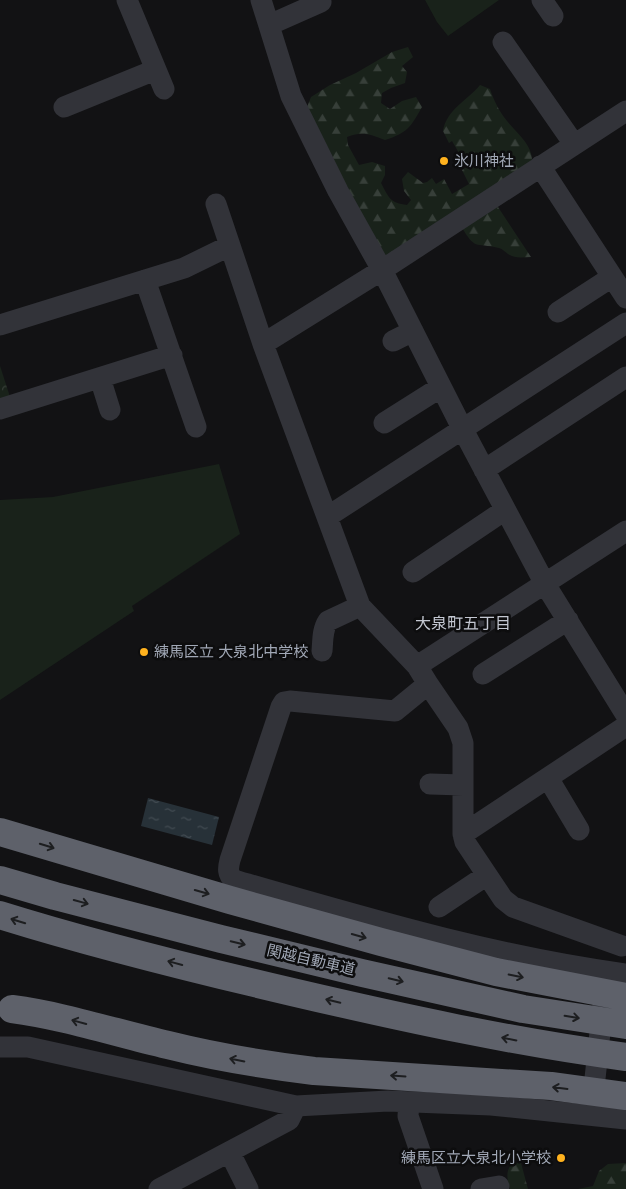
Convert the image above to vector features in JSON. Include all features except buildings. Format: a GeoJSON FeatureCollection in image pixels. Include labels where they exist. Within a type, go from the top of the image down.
{"type":"FeatureCollection","features":[{"type":"Feature","properties":{"kind":"highway"},"geometry":{"type":"LineString","coordinates":[[0,832],[381,942],[496,972],[626,997]]}},
{"type":"Feature","properties":{"kind":"highway","name":"関越自動車道"},"geometry":{"type":"LineString","coordinates":[[0,880],[221,939],[362,973],[523,1009],[626,1025]]}},
{"type":"Feature","properties":{"kind":"highway"},"geometry":{"type":"LineString","coordinates":[[0,916],[201,970],[348,1005],[563,1049],[626,1057]]}},
{"type":"Feature","properties":{"kind":"highway"},"geometry":{"type":"LineString","coordinates":[[12,1009],[65,1018],[170,1046],[278,1067],[551,1086],[626,1096]]}},
{"type":"Feature","properties":{"kind":"street"},"geometry":{"type":"LineString","coordinates":[[64,107],[159,80],[127,0]]}},
{"type":"Feature","properties":{"kind":"street"},"geometry":{"type":"LineString","coordinates":[[261,0],[291,96],[338,191],[382,270],[462,428],[545,584],[626,715]]}},
{"type":"Feature","properties":{"kind":"street"},"geometry":{"type":"LineString","coordinates":[[269,25],[321,2]]}},
{"type":"Feature","properties":{"kind":"street"},"geometry":{"type":"LineString","coordinates":[[503,42],[574,144]]}},
{"type":"Feature","properties":{"kind":"street"},"geometry":{"type":"LineString","coordinates":[[264,344],[382,270],[626,111]]}},
{"type":"Feature","properties":{"kind":"street"},"geometry":{"type":"LineString","coordinates":[[540,166],[626,298]]}},
{"type":"Feature","properties":{"kind":"street"},"geometry":{"type":"LineString","coordinates":[[216,204],[264,344],[360,606],[417,666],[462,735],[462,834],[465,842],[503,899],[514,907],[624,944],[591,1115]]}},
{"type":"Feature","properties":{"kind":"street"},"geometry":{"type":"LineString","coordinates":[[0,325],[184,268],[229,246]]}},
{"type":"Feature","properties":{"kind":"street"},"geometry":{"type":"LineString","coordinates":[[558,312],[612,277]]}},
{"type":"Feature","properties":{"kind":"street"},"geometry":{"type":"LineString","coordinates":[[145,280],[196,427]]}},
{"type":"Feature","properties":{"kind":"street"},"geometry":{"type":"LineString","coordinates":[[327,517],[626,322]]}},
{"type":"Feature","properties":{"kind":"street"},"geometry":{"type":"LineString","coordinates":[[393,341],[413,331]]}},
{"type":"Feature","properties":{"kind":"street"},"geometry":{"type":"LineString","coordinates":[[0,409],[172,356]]}},
{"type":"Feature","properties":{"kind":"street"},"geometry":{"type":"LineString","coordinates":[[484,470],[626,377]]}},
{"type":"Feature","properties":{"kind":"street"},"geometry":{"type":"LineString","coordinates":[[100,378],[110,410]]}},
{"type":"Feature","properties":{"kind":"street"},"geometry":{"type":"LineString","coordinates":[[384,423],[441,387]]}},
{"type":"Feature","properties":{"kind":"street"},"geometry":{"type":"LineString","coordinates":[[413,572],[505,510]]}},
{"type":"Feature","properties":{"kind":"street"},"geometry":{"type":"LineString","coordinates":[[417,666],[626,532]]}},
{"type":"Feature","properties":{"kind":"street"},"geometry":{"type":"LineString","coordinates":[[322,651],[323,632],[328,621],[360,606]]}},
{"type":"Feature","properties":{"kind":"street"},"geometry":{"type":"LineString","coordinates":[[483,674],[568,620]]}},
{"type":"Feature","properties":{"kind":"street"},"geometry":{"type":"LineString","coordinates":[[428,684],[395,711],[284,702],[230,860],[228,871],[230,877],[234,880],[440,938],[523,956],[617,973]]}},
{"type":"Feature","properties":{"kind":"street"},"geometry":{"type":"LineString","coordinates":[[462,834],[626,726]]}},
{"type":"Feature","properties":{"kind":"street"},"geometry":{"type":"LineString","coordinates":[[548,778],[579,830]]}},
{"type":"Feature","properties":{"kind":"street"},"geometry":{"type":"LineString","coordinates":[[430,784],[463,785]]}},
{"type":"Feature","properties":{"kind":"street"},"geometry":{"type":"LineString","coordinates":[[439,907],[486,875]]}},
{"type":"Feature","properties":{"kind":"street"},"geometry":{"type":"LineString","coordinates":[[0,1047],[28,1047],[296,1106],[388,1101],[492,1105],[626,1119]]}},
{"type":"Feature","properties":{"kind":"street"},"geometry":{"type":"LineString","coordinates":[[409,1102],[408,1116],[433,1189]]}},
{"type":"Feature","properties":{"kind":"street"},"geometry":{"type":"LineString","coordinates":[[159,1189],[290,1120],[296,1106]]}},
{"type":"Feature","properties":{"kind":"street"},"geometry":{"type":"LineString","coordinates":[[230,1153],[248,1189]]}},
{"type":"Feature","properties":{"kind":"green space"},"geometry":{"type":"Polygon","coordinates":[[[425,0],[499,0],[448,36],[437,22],[425,0]]]}},
{"type":"Feature","properties":{"kind":"green space"},"geometry":{"type":"Polygon","coordinates":[[[408,47],[413,57],[402,66],[407,72],[405,83],[382,93],[381,103],[390,109],[402,101],[416,97],[422,107],[415,120],[399,135],[385,140],[366,134],[347,137],[348,145],[359,165],[372,162],[385,166],[385,175],[381,183],[393,201],[407,205],[411,200],[404,191],[402,179],[408,172],[423,183],[432,178],[436,184],[444,179],[452,194],[469,184],[462,170],[471,164],[463,151],[459,153],[452,141],[449,143],[443,131],[445,123],[453,111],[480,85],[490,89],[495,102],[507,121],[528,146],[532,165],[390,256],[383,255],[367,232],[307,107],[311,97],[330,85],[356,73],[392,52],[408,47]]]}},
{"type":"Feature","properties":{"kind":"green space"},"geometry":{"type":"Polygon","coordinates":[[[496,204],[531,257],[514,257],[500,248],[476,244],[466,234],[461,226],[496,204]]]}},
{"type":"Feature","properties":{"kind":"green space"},"geometry":{"type":"Polygon","coordinates":[[[0,366],[11,400],[0,403],[0,366]]]}},
{"type":"Feature","properties":{"kind":"green space"},"geometry":{"type":"Polygon","coordinates":[[[219,464],[240,534],[132,606],[134,611],[0,700],[0,500],[53,497],[219,464]]]}},
{"type":"Feature","properties":{"kind":"green space"},"geometry":{"type":"Polygon","coordinates":[[[513,1162],[521,1163],[528,1189],[510,1189],[507,1175],[513,1162]]]}},
{"type":"Feature","properties":{"kind":"green space"},"geometry":{"type":"Polygon","coordinates":[[[626,1163],[626,1189],[578,1189],[593,1186],[599,1171],[608,1164],[626,1163]]]}},
{"type":"Feature","properties":{"kind":"water"},"geometry":{"type":"Polygon","coordinates":[[[148,798],[219,817],[212,845],[141,826],[148,798]]]}},
{"type":"Feature","properties":{"kind":"place","name":"氷川神社"},"geometry":{"type":"Point","coordinates":[444,161]}},
{"type":"Feature","properties":{"kind":"place","name":"練馬区立 大泉北中学校"},"geometry":{"type":"Point","coordinates":[144,652]}},
{"type":"Feature","properties":{"kind":"place","name":"練馬区立大泉北小学校"},"geometry":{"type":"Point","coordinates":[561,1158]}},
{"type":"Feature","properties":{"kind":"district","name":"大泉町五丁目"},"geometry":{"type":"Point","coordinates":[463,623]}}]}
